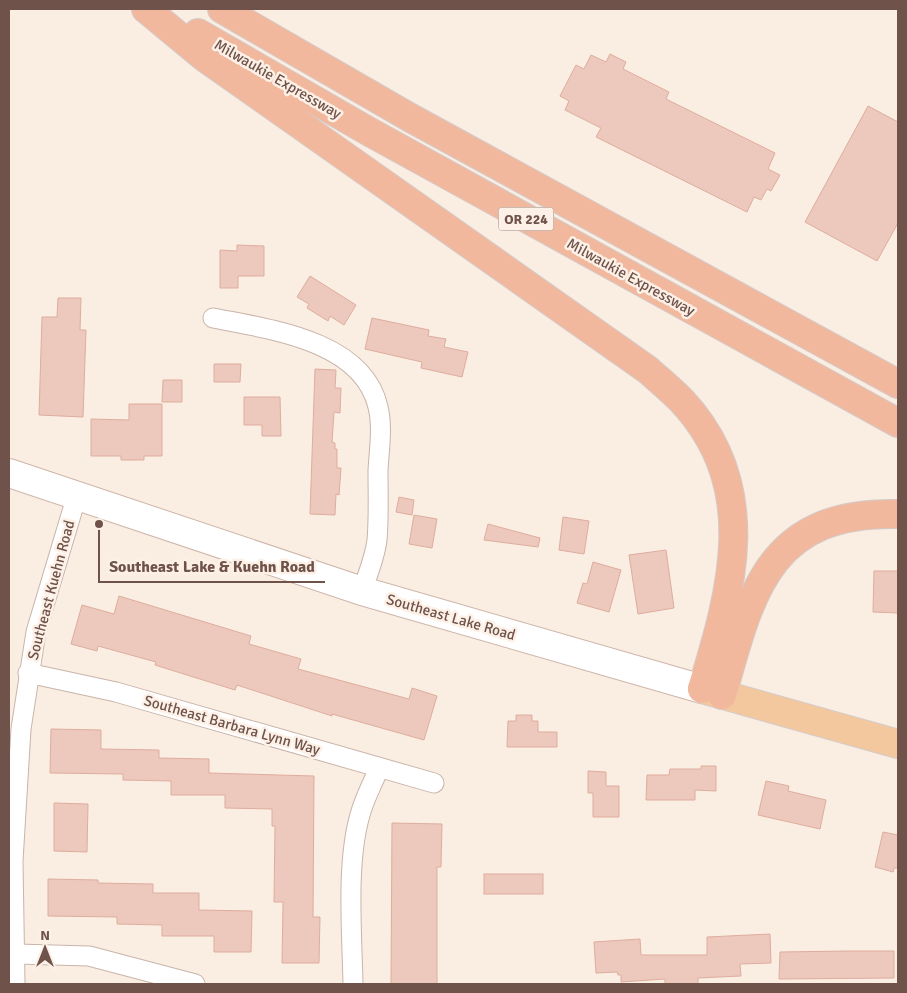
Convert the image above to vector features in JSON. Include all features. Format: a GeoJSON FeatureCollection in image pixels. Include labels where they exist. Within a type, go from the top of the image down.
{"type":"FeatureCollection","features":[{"type":"Feature","properties":{"kind":"highway"},"geometry":{"type":"LineString","coordinates":[[146,9],[204,57],[625,353],[648,370],[682,402],[705,433],[720,462],[730,496],[734,521],[734,549],[729,592],[721,628],[712,692]]}},
{"type":"Feature","properties":{"kind":"highway","name":"Milwaukie Expressway"},"geometry":{"type":"LineString","coordinates":[[158,9],[368,132],[898,423]]}},
{"type":"Feature","properties":{"kind":"highway","name":"OR 224"},"geometry":{"type":"LineString","coordinates":[[222,9],[409,117],[898,384]]}},
{"type":"Feature","properties":{"kind":"highway"},"geometry":{"type":"LineString","coordinates":[[798,330],[898,373]]}},
{"type":"Feature","properties":{"kind":"highway"},"geometry":{"type":"LineString","coordinates":[[712,692],[759,583],[773,561],[797,540],[823,525],[849,517],[898,514]]}},
{"type":"Feature","properties":{"kind":"main road","name":"Southeast Lake Road"},"geometry":{"type":"LineString","coordinates":[[9,473],[362,591],[898,744]]}},
{"type":"Feature","properties":{"kind":"street"},"geometry":{"type":"LineString","coordinates":[[213,318],[285,333],[327,349],[355,369],[373,393],[380,418],[376,540],[362,591]]}},
{"type":"Feature","properties":{"kind":"street","name":"Southeast Kuehn Road"},"geometry":{"type":"LineString","coordinates":[[15,984],[13,862],[21,729],[28,673],[36,632],[51,577],[78,495]]}},
{"type":"Feature","properties":{"kind":"street","name":"Southeast Barbara Lynn Way"},"geometry":{"type":"LineString","coordinates":[[28,673],[116,692],[434,783]]}},
{"type":"Feature","properties":{"kind":"street"},"geometry":{"type":"LineString","coordinates":[[353,984],[352,885],[355,843],[360,815],[380,768]]}},
{"type":"Feature","properties":{"kind":"street"},"geometry":{"type":"LineString","coordinates":[[16,954],[89,956],[195,984]]}},
{"type":"Feature","properties":{"kind":"building"},"geometry":{"type":"Polygon","coordinates":[[[610,54],[626,62],[623,69],[669,92],[666,99],[775,153],[768,169],[780,175],[771,191],[767,189],[761,200],[754,197],[747,212],[596,137],[601,128],[565,110],[569,101],[560,96],[576,65],[584,69],[591,55],[606,62],[610,54]]]}},
{"type":"Feature","properties":{"kind":"building"},"geometry":{"type":"Polygon","coordinates":[[[868,106],[898,122],[898,223],[877,261],[805,222],[868,106]]]}},
{"type":"Feature","properties":{"kind":"building"},"geometry":{"type":"Polygon","coordinates":[[[237,245],[264,246],[264,276],[238,276],[238,288],[220,288],[220,250],[237,251],[237,245]]]}},
{"type":"Feature","properties":{"kind":"building"},"geometry":{"type":"Polygon","coordinates":[[[310,276],[356,305],[344,325],[330,316],[328,321],[307,308],[309,304],[297,297],[310,276]]]}},
{"type":"Feature","properties":{"kind":"building"},"geometry":{"type":"Polygon","coordinates":[[[58,298],[81,298],[80,330],[86,330],[83,417],[39,415],[42,317],[57,317],[58,298]]]}},
{"type":"Feature","properties":{"kind":"building"},"geometry":{"type":"Polygon","coordinates":[[[372,318],[429,330],[428,336],[446,339],[444,347],[468,352],[462,377],[421,368],[422,362],[365,349],[372,318]]]}},
{"type":"Feature","properties":{"kind":"building"},"geometry":{"type":"Polygon","coordinates":[[[214,364],[241,364],[240,382],[214,382],[214,364]]]}},
{"type":"Feature","properties":{"kind":"building"},"geometry":{"type":"Polygon","coordinates":[[[315,369],[336,370],[335,388],[341,388],[340,413],[334,412],[332,442],[335,443],[335,449],[337,449],[337,468],[341,468],[339,495],[336,494],[335,515],[310,514],[315,369]]]}},
{"type":"Feature","properties":{"kind":"building"},"geometry":{"type":"Polygon","coordinates":[[[163,380],[182,380],[182,402],[162,402],[163,380]]]}},
{"type":"Feature","properties":{"kind":"building"},"geometry":{"type":"Polygon","coordinates":[[[244,397],[280,397],[281,436],[262,436],[262,425],[244,425],[244,397]]]}},
{"type":"Feature","properties":{"kind":"building"},"geometry":{"type":"Polygon","coordinates":[[[129,404],[162,404],[162,456],[144,456],[144,460],[121,460],[121,456],[91,456],[91,419],[129,420],[129,404]]]}},
{"type":"Feature","properties":{"kind":"building"},"geometry":{"type":"Polygon","coordinates":[[[399,497],[414,500],[412,515],[396,512],[399,497]]]}},
{"type":"Feature","properties":{"kind":"building"},"geometry":{"type":"Polygon","coordinates":[[[414,515],[437,519],[432,548],[409,544],[414,515]]]}},
{"type":"Feature","properties":{"kind":"building"},"geometry":{"type":"Polygon","coordinates":[[[563,517],[589,521],[584,554],[559,550],[563,517]]]}},
{"type":"Feature","properties":{"kind":"building"},"geometry":{"type":"Polygon","coordinates":[[[488,524],[540,538],[538,547],[484,540],[488,524]]]}},
{"type":"Feature","properties":{"kind":"building"},"geometry":{"type":"Polygon","coordinates":[[[666,550],[674,608],[638,614],[629,555],[666,550]]]}},
{"type":"Feature","properties":{"kind":"building"},"geometry":{"type":"Polygon","coordinates":[[[593,562],[621,570],[609,612],[577,603],[583,583],[587,584],[593,562]]]}},
{"type":"Feature","properties":{"kind":"building"},"geometry":{"type":"Polygon","coordinates":[[[874,571],[898,571],[898,613],[873,612],[874,571]]]}},
{"type":"Feature","properties":{"kind":"building"},"geometry":{"type":"Polygon","coordinates":[[[119,596],[251,636],[249,644],[301,659],[298,669],[409,699],[412,688],[437,696],[424,740],[332,714],[332,716],[237,685],[235,690],[155,665],[156,662],[98,646],[97,651],[71,644],[82,605],[114,614],[119,596]]]}},
{"type":"Feature","properties":{"kind":"building"},"geometry":{"type":"Polygon","coordinates":[[[516,715],[532,715],[532,721],[538,721],[538,732],[557,732],[557,747],[507,747],[508,721],[516,721],[516,715]]]}},
{"type":"Feature","properties":{"kind":"building"},"geometry":{"type":"Polygon","coordinates":[[[51,729],[101,730],[101,749],[159,750],[159,758],[209,759],[209,773],[314,776],[313,917],[320,917],[319,963],[282,963],[283,902],[274,902],[275,826],[272,826],[272,809],[225,808],[225,795],[171,795],[171,781],[123,780],[123,774],[50,773],[51,729]]]}},
{"type":"Feature","properties":{"kind":"building"},"geometry":{"type":"Polygon","coordinates":[[[701,766],[716,766],[716,791],[695,790],[695,800],[646,800],[647,775],[669,775],[670,769],[701,769],[701,766]]]}},
{"type":"Feature","properties":{"kind":"building"},"geometry":{"type":"Polygon","coordinates":[[[588,771],[606,772],[606,786],[619,786],[619,817],[593,817],[593,793],[588,793],[588,771]]]}},
{"type":"Feature","properties":{"kind":"building"},"geometry":{"type":"Polygon","coordinates":[[[766,781],[789,786],[788,791],[826,800],[820,829],[758,815],[766,781]]]}},
{"type":"Feature","properties":{"kind":"building"},"geometry":{"type":"Polygon","coordinates":[[[54,803],[88,804],[87,852],[54,851],[54,803]]]}},
{"type":"Feature","properties":{"kind":"building"},"geometry":{"type":"Polygon","coordinates":[[[392,823],[442,824],[441,867],[437,867],[437,984],[391,984],[392,823]]]}},
{"type":"Feature","properties":{"kind":"building"},"geometry":{"type":"Polygon","coordinates":[[[883,832],[898,835],[898,868],[894,868],[893,872],[875,867],[883,832]]]}},
{"type":"Feature","properties":{"kind":"building"},"geometry":{"type":"Polygon","coordinates":[[[484,874],[543,874],[543,894],[484,894],[484,874]]]}},
{"type":"Feature","properties":{"kind":"building"},"geometry":{"type":"Polygon","coordinates":[[[48,879],[98,880],[98,883],[153,884],[153,893],[199,893],[199,910],[252,911],[251,952],[214,952],[214,936],[162,936],[162,925],[117,924],[117,917],[48,916],[48,879]]]}},
{"type":"Feature","properties":{"kind":"building"},"geometry":{"type":"Polygon","coordinates":[[[770,934],[771,963],[740,964],[741,976],[698,978],[698,984],[665,984],[665,979],[621,982],[621,975],[618,975],[617,972],[596,973],[594,942],[640,939],[641,955],[707,955],[707,937],[770,934]]]}},
{"type":"Feature","properties":{"kind":"building"},"geometry":{"type":"Polygon","coordinates":[[[894,951],[894,978],[779,979],[780,952],[894,951]]]}},
{"type":"Feature","properties":{"kind":"place","name":"Southeast Lake & Kuehn Road"},"geometry":{"type":"Point","coordinates":[99,524]}}]}
